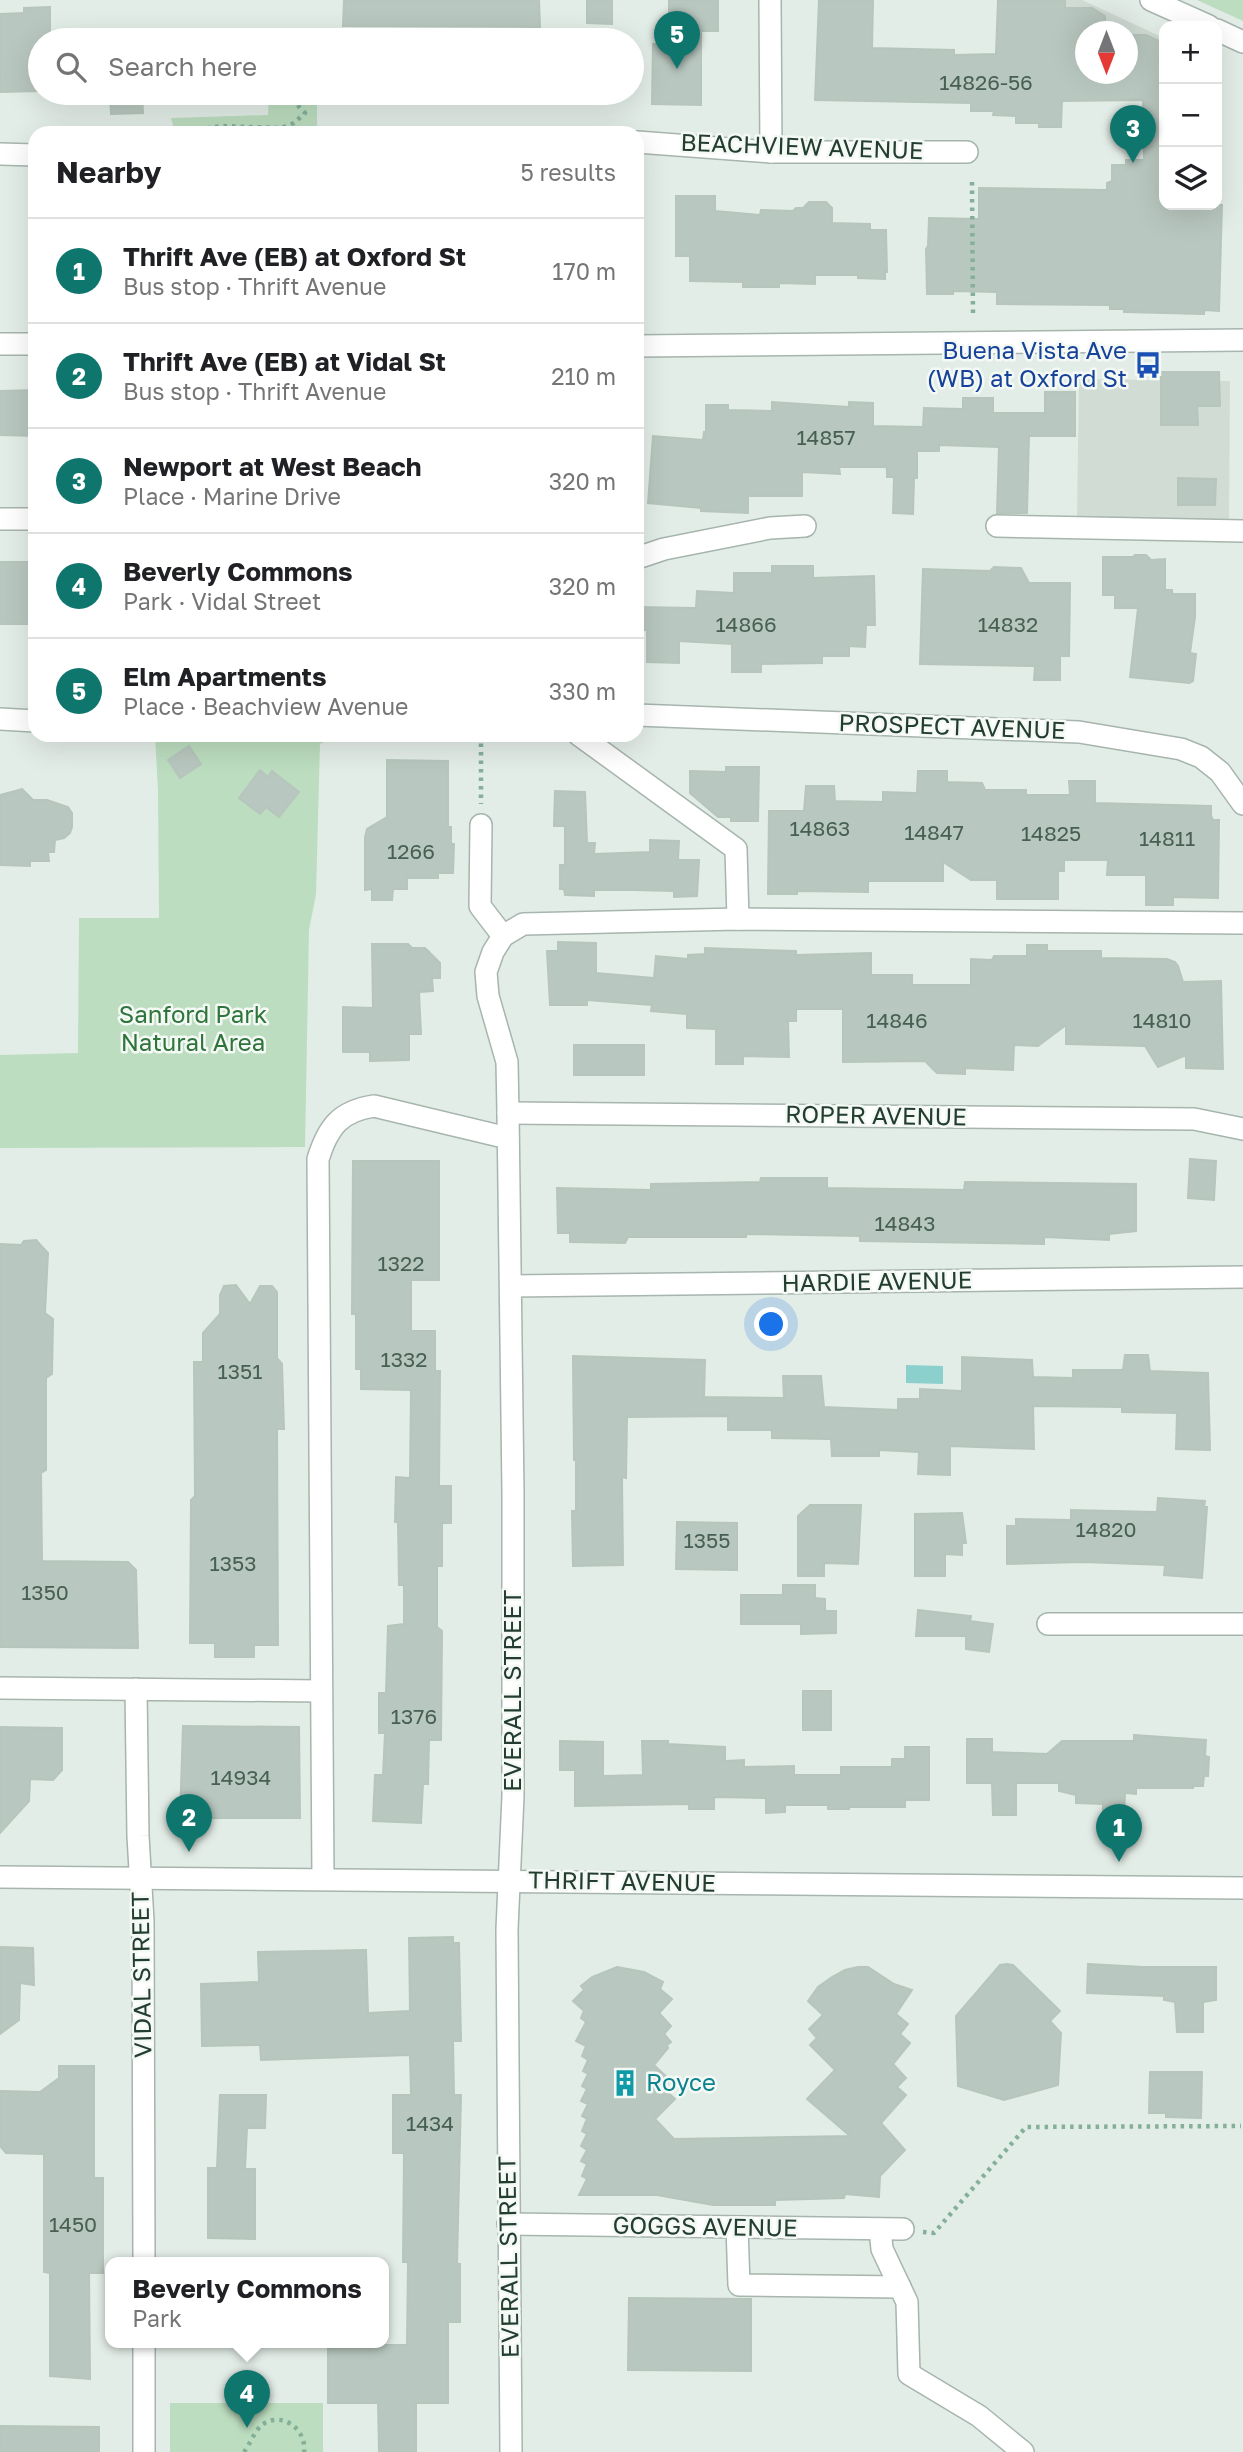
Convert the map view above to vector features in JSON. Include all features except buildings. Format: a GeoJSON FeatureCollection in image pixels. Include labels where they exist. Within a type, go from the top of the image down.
{"type":"FeatureCollection","features":[{"type":"Feature","properties":{"kind":"street"},"geometry":{"type":"LineString","coordinates":[[770,0],[771,152]]}},
{"type":"Feature","properties":{"kind":"street"},"geometry":{"type":"LineString","coordinates":[[1151,0],[1198,21]]}},
{"type":"Feature","properties":{"kind":"street"},"geometry":{"type":"LineString","coordinates":[[1222,32],[1243,41]]}},
{"type":"Feature","properties":{"kind":"street","name":"BEACHVIEW AVENUE"},"geometry":{"type":"LineString","coordinates":[[644,143],[771,152],[967,152]]}},
{"type":"Feature","properties":{"kind":"street"},"geometry":{"type":"LineString","coordinates":[[0,155],[28,155]]}},
{"type":"Feature","properties":{"kind":"street"},"geometry":{"type":"LineString","coordinates":[[644,346],[1243,340]]}},
{"type":"Feature","properties":{"kind":"street"},"geometry":{"type":"LineString","coordinates":[[0,344],[28,344]]}},
{"type":"Feature","properties":{"kind":"street"},"geometry":{"type":"LineString","coordinates":[[0,519],[28,519]]}},
{"type":"Feature","properties":{"kind":"street"},"geometry":{"type":"LineString","coordinates":[[644,556],[664,549],[770,528],[805,526]]}},
{"type":"Feature","properties":{"kind":"street"},"geometry":{"type":"LineString","coordinates":[[997,526],[1243,531]]}},
{"type":"Feature","properties":{"kind":"street","name":"PROSPECT AVENUE"},"geometry":{"type":"LineString","coordinates":[[644,715],[1079,733],[1181,749],[1201,757],[1220,772],[1243,804]]}},
{"type":"Feature","properties":{"kind":"street"},"geometry":{"type":"LineString","coordinates":[[0,719],[28,721]]}},
{"type":"Feature","properties":{"kind":"street"},"geometry":{"type":"LineString","coordinates":[[589,742],[736,849],[738,919]]}},
{"type":"Feature","properties":{"kind":"street"},"geometry":{"type":"LineString","coordinates":[[481,825],[480,906],[503,936],[523,924],[738,919],[1243,923]]}},
{"type":"Feature","properties":{"kind":"street","name":"EVERALL STREET"},"geometry":{"type":"LineString","coordinates":[[503,936],[493,952],[486,972],[488,996],[507,1062],[511,1286],[513,1796],[508,1881],[511,2452]]}},
{"type":"Feature","properties":{"kind":"street"},"geometry":{"type":"LineString","coordinates":[[323,1879],[318,1158],[325,1137],[339,1120],[355,1109],[374,1107],[508,1138]]}},
{"type":"Feature","properties":{"kind":"street","name":"ROPER AVENUE"},"geometry":{"type":"LineString","coordinates":[[508,1113],[1194,1119],[1243,1129]]}},
{"type":"Feature","properties":{"kind":"street","name":"HARDIE AVENUE"},"geometry":{"type":"LineString","coordinates":[[511,1286],[1243,1277]]}},
{"type":"Feature","properties":{"kind":"street"},"geometry":{"type":"LineString","coordinates":[[1048,1624],[1243,1624]]}},
{"type":"Feature","properties":{"kind":"street"},"geometry":{"type":"LineString","coordinates":[[0,1688],[321,1691]]}},
{"type":"Feature","properties":{"kind":"street","name":"VIDAL STREET"},"geometry":{"type":"LineString","coordinates":[[136,1689],[138,1836],[143,1921],[144,2257]]}},
{"type":"Feature","properties":{"kind":"street","name":"THRIFT AVENUE"},"geometry":{"type":"LineString","coordinates":[[0,1877],[1243,1888]]}},
{"type":"Feature","properties":{"kind":"street","name":"GOGGS AVENUE"},"geometry":{"type":"LineString","coordinates":[[508,2224],[903,2229]]}},
{"type":"Feature","properties":{"kind":"street"},"geometry":{"type":"LineString","coordinates":[[737,2227],[739,2285],[900,2287]]}},
{"type":"Feature","properties":{"kind":"street"},"geometry":{"type":"LineString","coordinates":[[880,2229],[882,2249],[906,2302],[909,2374],[979,2416],[1023,2452]]}},
{"type":"Feature","properties":{"kind":"street"},"geometry":{"type":"LineString","coordinates":[[144,2348],[144,2452]]}},
{"type":"Feature","properties":{"kind":"path"},"geometry":{"type":"LineString","coordinates":[[284,126],[294,123],[305,113],[297,105]]}},
{"type":"Feature","properties":{"kind":"path"},"geometry":{"type":"LineString","coordinates":[[216,126],[240,126]]}},
{"type":"Feature","properties":{"kind":"path"},"geometry":{"type":"LineString","coordinates":[[972,182],[973,314]]}},
{"type":"Feature","properties":{"kind":"path"},"geometry":{"type":"LineString","coordinates":[[481,742],[481,825]]}},
{"type":"Feature","properties":{"kind":"path"},"geometry":{"type":"LineString","coordinates":[[903,2229],[934,2233],[1026,2127],[1241,2126]]}},
{"type":"Feature","properties":{"kind":"path"},"geometry":{"type":"LineString","coordinates":[[244,2452],[261,2425],[274,2419],[282,2419],[300,2431],[305,2445],[304,2452]]}},
{"type":"Feature","properties":{"kind":"shaded area"},"geometry":{"type":"Polygon","coordinates":[[[996,0],[1082,0],[1127,21],[1075,21],[1075,34],[996,0]]]}},
{"type":"Feature","properties":{"kind":"shaded area"},"geometry":{"type":"Polygon","coordinates":[[[1138,26],[1159,36],[1159,70],[1138,60],[1138,26]]]}},
{"type":"Feature","properties":{"kind":"shaded area"},"geometry":{"type":"Polygon","coordinates":[[[1079,379],[1230,381],[1229,520],[1077,518],[1079,379]]]}},
{"type":"Feature","properties":{"kind":"green space"},"geometry":{"type":"Polygon","coordinates":[[[1197,0],[1243,0],[1243,21],[1197,0]]]}},
{"type":"Feature","properties":{"kind":"green space"},"geometry":{"type":"Polygon","coordinates":[[[268,105],[317,105],[317,126],[173,126],[171,118],[268,115],[268,105]]]}},
{"type":"Feature","properties":{"kind":"green space","name":"Sanford Park Natural Area"},"geometry":{"type":"Polygon","coordinates":[[[155,742],[324,742],[320,744],[316,894],[309,930],[305,1147],[0,1148],[0,1055],[78,1053],[79,918],[159,918],[155,742]]]}},
{"type":"Feature","properties":{"kind":"green space"},"geometry":{"type":"Polygon","coordinates":[[[170,2403],[323,2403],[323,2452],[170,2452],[170,2403]]]}},
{"type":"Feature","properties":{"kind":"water"},"geometry":{"type":"Polygon","coordinates":[[[906,1365],[943,1366],[943,1384],[906,1383],[906,1365]]]}},
{"type":"Feature","properties":{"kind":"place","name":"Elm Apartments"},"geometry":{"type":"Point","coordinates":[677,69]}},
{"type":"Feature","properties":{"kind":"place","name":"Newport at West Beach"},"geometry":{"type":"Point","coordinates":[1133,163]}},
{"type":"Feature","properties":{"kind":"place","name":"Buena Vista Ave (WB) at Oxford St"},"geometry":{"type":"Point","coordinates":[1148,365]}},
{"type":"Feature","properties":{"kind":"place","name":"Thrift Ave (EB) at Vidal St"},"geometry":{"type":"Point","coordinates":[189,1852]}},
{"type":"Feature","properties":{"kind":"place","name":"Thrift Ave (EB) at Oxford St"},"geometry":{"type":"Point","coordinates":[1119,1862]}},
{"type":"Feature","properties":{"kind":"place","name":"Royce"},"geometry":{"type":"Point","coordinates":[625,2083]}},
{"type":"Feature","properties":{"kind":"place","name":"Beverly Commons"},"geometry":{"type":"Point","coordinates":[247,2428]}}]}
